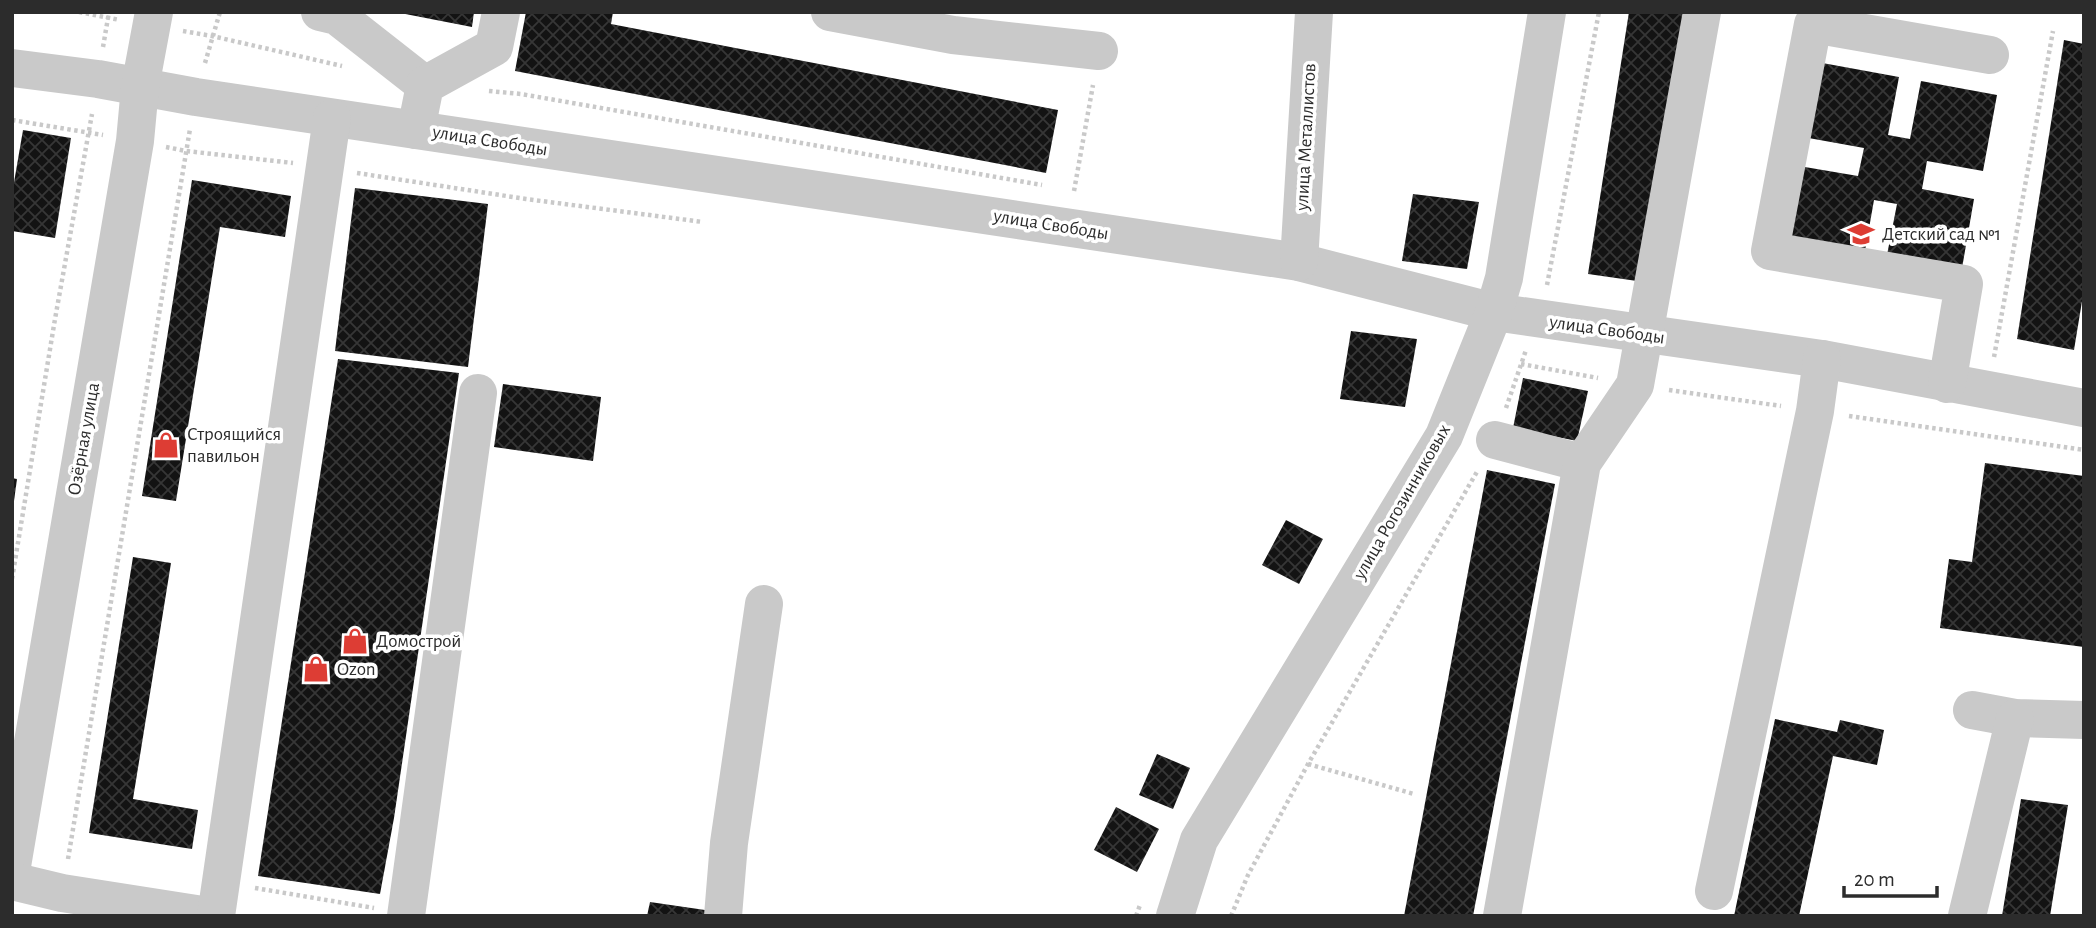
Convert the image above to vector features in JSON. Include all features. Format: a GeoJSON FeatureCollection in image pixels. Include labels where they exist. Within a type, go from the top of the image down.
{"type":"FeatureCollection","features":[{"type":"Feature","properties":{"kind":"street","name":"Озёрная улица"},"geometry":{"type":"LineString","coordinates":[[12,866],[135,141],[140,87],[154,12]]}},
{"type":"Feature","properties":{"kind":"street"},"geometry":{"type":"LineString","coordinates":[[320,12],[337,16],[425,85]]}},
{"type":"Feature","properties":{"kind":"street"},"geometry":{"type":"LineString","coordinates":[[416,130],[425,85],[494,47],[501,12]]}},
{"type":"Feature","properties":{"kind":"street"},"geometry":{"type":"LineString","coordinates":[[830,12],[953,35],[1099,51]]}},
{"type":"Feature","properties":{"kind":"street","name":"улица Металлистов"},"geometry":{"type":"LineString","coordinates":[[1299,262],[1314,12]]}},
{"type":"Feature","properties":{"kind":"street","name":"улица Рогозинниковых"},"geometry":{"type":"LineString","coordinates":[[1175,916],[1199,840],[1444,436],[1494,312],[1504,278],[1547,12]]}},
{"type":"Feature","properties":{"kind":"street"},"geometry":{"type":"LineString","coordinates":[[1502,916],[1582,463],[1635,385],[1702,12]]}},
{"type":"Feature","properties":{"kind":"street"},"geometry":{"type":"LineString","coordinates":[[1947,384],[1965,284],[1770,251],[1813,24],[1990,55]]}},
{"type":"Feature","properties":{"kind":"street","name":"улица Свободы"},"geometry":{"type":"LineString","coordinates":[[12,68],[1299,262],[1494,312],[1822,359],[1947,384],[2083,403]]}},
{"type":"Feature","properties":{"kind":"street"},"geometry":{"type":"LineString","coordinates":[[216,916],[332,118]]}},
{"type":"Feature","properties":{"kind":"street"},"geometry":{"type":"LineString","coordinates":[[1714,891],[1815,411],[1822,359]]}},
{"type":"Feature","properties":{"kind":"street"},"geometry":{"type":"LineString","coordinates":[[406,914],[478,393]]}},
{"type":"Feature","properties":{"kind":"street"},"geometry":{"type":"LineString","coordinates":[[1495,440],[1582,463]]}},
{"type":"Feature","properties":{"kind":"street"},"geometry":{"type":"LineString","coordinates":[[723,916],[729,843],[764,604]]}},
{"type":"Feature","properties":{"kind":"street"},"geometry":{"type":"LineString","coordinates":[[1972,709],[2015,718],[2084,720]]}},
{"type":"Feature","properties":{"kind":"street"},"geometry":{"type":"LineString","coordinates":[[1966,916],[2015,718]]}},
{"type":"Feature","properties":{"kind":"street"},"geometry":{"type":"LineString","coordinates":[[12,881],[62,893],[209,916]]}},
{"type":"Feature","properties":{"kind":"path"},"geometry":{"type":"LineString","coordinates":[[79,12],[108,18],[109,12]]}},
{"type":"Feature","properties":{"kind":"path"},"geometry":{"type":"LineString","coordinates":[[1993,361],[2053,31]]}},
{"type":"Feature","properties":{"kind":"path"},"geometry":{"type":"LineString","coordinates":[[1074,191],[1099,51]]}},
{"type":"Feature","properties":{"kind":"path"},"geometry":{"type":"LineString","coordinates":[[12,120],[88,132],[12,579]]}},
{"type":"Feature","properties":{"kind":"path"},"geometry":{"type":"LineString","coordinates":[[73,824],[186,151],[326,167],[526,199],[703,222]]}},
{"type":"Feature","properties":{"kind":"path"},"geometry":{"type":"LineString","coordinates":[[1308,764],[1414,794]]}},
{"type":"Feature","properties":{"kind":"path"},"geometry":{"type":"LineString","coordinates":[[252,887],[406,914]]}},
{"type":"Feature","properties":{"kind":"building"},"geometry":{"type":"Polygon","coordinates":[[[395,12],[474,12],[472,27],[395,12]]]}},
{"type":"Feature","properties":{"kind":"building"},"geometry":{"type":"Polygon","coordinates":[[[526,12],[613,12],[611,24],[1058,110],[1046,173],[515,71],[526,12]]]}},
{"type":"Feature","properties":{"kind":"building"},"geometry":{"type":"Polygon","coordinates":[[[1629,12],[1686,12],[1644,282],[1588,274],[1629,12]]]}},
{"type":"Feature","properties":{"kind":"building"},"geometry":{"type":"Polygon","coordinates":[[[2064,40],[2084,44],[2084,289],[2074,350],[2017,339],[2064,40]]]}},
{"type":"Feature","properties":{"kind":"building"},"geometry":{"type":"Polygon","coordinates":[[[1817,62],[1899,77],[1888,135],[1910,139],[1921,81],[1997,95],[1983,171],[1927,161],[1922,189],[1974,199],[1961,274],[1886,260],[1897,204],[1874,200],[1864,257],[1784,243],[1799,166],[1858,176],[1864,148],[1803,137],[1817,62]]]}},
{"type":"Feature","properties":{"kind":"building"},"geometry":{"type":"Polygon","coordinates":[[[23,130],[71,138],[55,238],[12,231],[12,194],[23,130]]]}},
{"type":"Feature","properties":{"kind":"building"},"geometry":{"type":"Polygon","coordinates":[[[192,180],[291,196],[285,237],[220,227],[176,501],[142,496],[192,180]]]}},
{"type":"Feature","properties":{"kind":"building"},"geometry":{"type":"Polygon","coordinates":[[[355,188],[488,204],[468,367],[335,351],[355,188]]]}},
{"type":"Feature","properties":{"kind":"building"},"geometry":{"type":"Polygon","coordinates":[[[1413,194],[1479,202],[1467,269],[1402,261],[1413,194]]]}},
{"type":"Feature","properties":{"kind":"building"},"geometry":{"type":"Polygon","coordinates":[[[1351,331],[1417,339],[1405,407],[1340,399],[1351,331]]]}},
{"type":"Feature","properties":{"kind":"building"},"geometry":{"type":"Polygon","coordinates":[[[338,359],[459,373],[394,818],[380,894],[258,876],[338,359]]]}},
{"type":"Feature","properties":{"kind":"building"},"geometry":{"type":"Polygon","coordinates":[[[1523,378],[1588,391],[1577,441],[1513,428],[1523,378]]]}},
{"type":"Feature","properties":{"kind":"building"},"geometry":{"type":"Polygon","coordinates":[[[503,384],[601,397],[593,461],[494,447],[503,384]]]}},
{"type":"Feature","properties":{"kind":"building"},"geometry":{"type":"Polygon","coordinates":[[[1985,463],[2084,476],[2084,647],[1940,628],[1949,559],[1972,562],[1985,463]]]}},
{"type":"Feature","properties":{"kind":"building"},"geometry":{"type":"Polygon","coordinates":[[[1487,470],[1555,484],[1473,916],[1404,916],[1487,470]]]}},
{"type":"Feature","properties":{"kind":"building"},"geometry":{"type":"Polygon","coordinates":[[[12,478],[17,479],[14,501],[12,501],[12,478]]]}},
{"type":"Feature","properties":{"kind":"building"},"geometry":{"type":"Polygon","coordinates":[[[1286,520],[1323,539],[1299,584],[1262,565],[1286,520]]]}},
{"type":"Feature","properties":{"kind":"building"},"geometry":{"type":"Polygon","coordinates":[[[133,557],[171,563],[133,799],[198,810],[192,849],[89,833],[133,557]]]}},
{"type":"Feature","properties":{"kind":"building"},"geometry":{"type":"Polygon","coordinates":[[[1775,719],[1837,732],[1840,720],[1884,730],[1877,765],[1833,756],[1799,916],[1734,916],[1775,719]]]}},
{"type":"Feature","properties":{"kind":"building"},"geometry":{"type":"Polygon","coordinates":[[[1157,754],[1190,768],[1173,809],[1139,795],[1157,754]]]}},
{"type":"Feature","properties":{"kind":"building"},"geometry":{"type":"Polygon","coordinates":[[[2021,799],[2068,805],[2050,916],[2002,916],[2021,799]]]}},
{"type":"Feature","properties":{"kind":"building"},"geometry":{"type":"Polygon","coordinates":[[[1116,807],[1159,829],[1137,872],[1094,850],[1116,807]]]}},
{"type":"Feature","properties":{"kind":"building"},"geometry":{"type":"Polygon","coordinates":[[[650,902],[705,910],[705,916],[647,916],[650,902]]]}},
{"type":"Feature","properties":{"kind":"place","name":"Детский сад №1"},"geometry":{"type":"Point","coordinates":[1861,234]}},
{"type":"Feature","properties":{"kind":"place","name":"Строящийся павильон"},"geometry":{"type":"Point","coordinates":[166,445]}},
{"type":"Feature","properties":{"kind":"place","name":"Домострой"},"geometry":{"type":"Point","coordinates":[355,641]}},
{"type":"Feature","properties":{"kind":"place","name":"Ozon"},"geometry":{"type":"Point","coordinates":[316,669]}}]}
